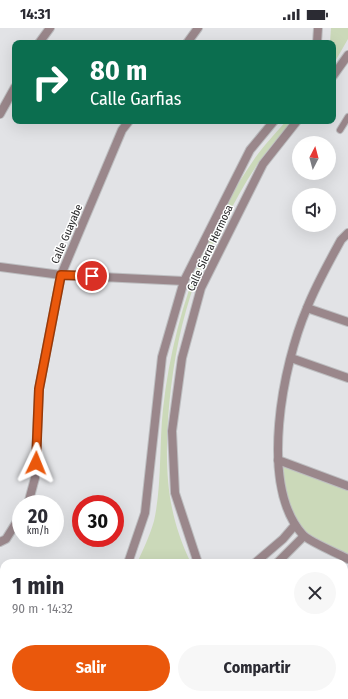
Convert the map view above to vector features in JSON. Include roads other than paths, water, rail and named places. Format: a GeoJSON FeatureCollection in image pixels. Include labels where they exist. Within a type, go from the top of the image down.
{"type":"FeatureCollection","features":[{"type":"Feature","properties":{"kind":"street"},"geometry":{"type":"LineString","coordinates":[[41,40],[50,28]]}},
{"type":"Feature","properties":{"kind":"street"},"geometry":{"type":"LineString","coordinates":[[189,40],[198,28]]}},
{"type":"Feature","properties":{"kind":"street"},"geometry":{"type":"LineString","coordinates":[[317,40],[318,28]]}},
{"type":"Feature","properties":{"kind":"street"},"geometry":{"type":"LineString","coordinates":[[336,72],[348,55]]}},
{"type":"Feature","properties":{"kind":"street"},"geometry":{"type":"LineString","coordinates":[[0,114],[12,92]]}},
{"type":"Feature","properties":{"kind":"street","name":"Calle Guayabe"},"geometry":{"type":"LineString","coordinates":[[30,495],[35,478],[39,389],[61,275],[122,130],[127,124]]}},
{"type":"Feature","properties":{"kind":"street","name":"Calle Sierra Hermosa"},"geometry":{"type":"LineString","coordinates":[[129,559],[145,513],[162,357],[184,281],[250,150],[272,124]]}},
{"type":"Feature","properties":{"kind":"street","name":"Calle Sierra Hermosa"},"geometry":{"type":"LineString","coordinates":[[197,559],[174,493],[172,431],[182,358],[201,288],[263,164],[295,124]]}},
{"type":"Feature","properties":{"kind":"street"},"geometry":{"type":"LineString","coordinates":[[348,233],[341,240],[307,308],[291,358],[284,390],[278,460],[280,486],[286,506],[295,525],[304,536],[348,559]]}},
{"type":"Feature","properties":{"kind":"street"},"geometry":{"type":"LineString","coordinates":[[0,267],[61,275],[184,281]]}},
{"type":"Feature","properties":{"kind":"street"},"geometry":{"type":"LineString","coordinates":[[307,308],[348,322]]}},
{"type":"Feature","properties":{"kind":"street"},"geometry":{"type":"LineString","coordinates":[[291,358],[348,378]]}},
{"type":"Feature","properties":{"kind":"street"},"geometry":{"type":"LineString","coordinates":[[278,460],[348,486]]}},
{"type":"Feature","properties":{"kind":"street"},"geometry":{"type":"LineString","coordinates":[[260,559],[283,539],[295,525]]}},
{"type":"Feature","properties":{"kind":"street"},"geometry":{"type":"LineString","coordinates":[[0,542],[6,539],[12,530]]}},
{"type":"Feature","properties":{"kind":"street"},"geometry":{"type":"LineString","coordinates":[[281,559],[304,536]]}},
{"type":"Feature","properties":{"kind":"lane"},"geometry":{"type":"LineString","coordinates":[[340,130],[348,118]]}}]}
